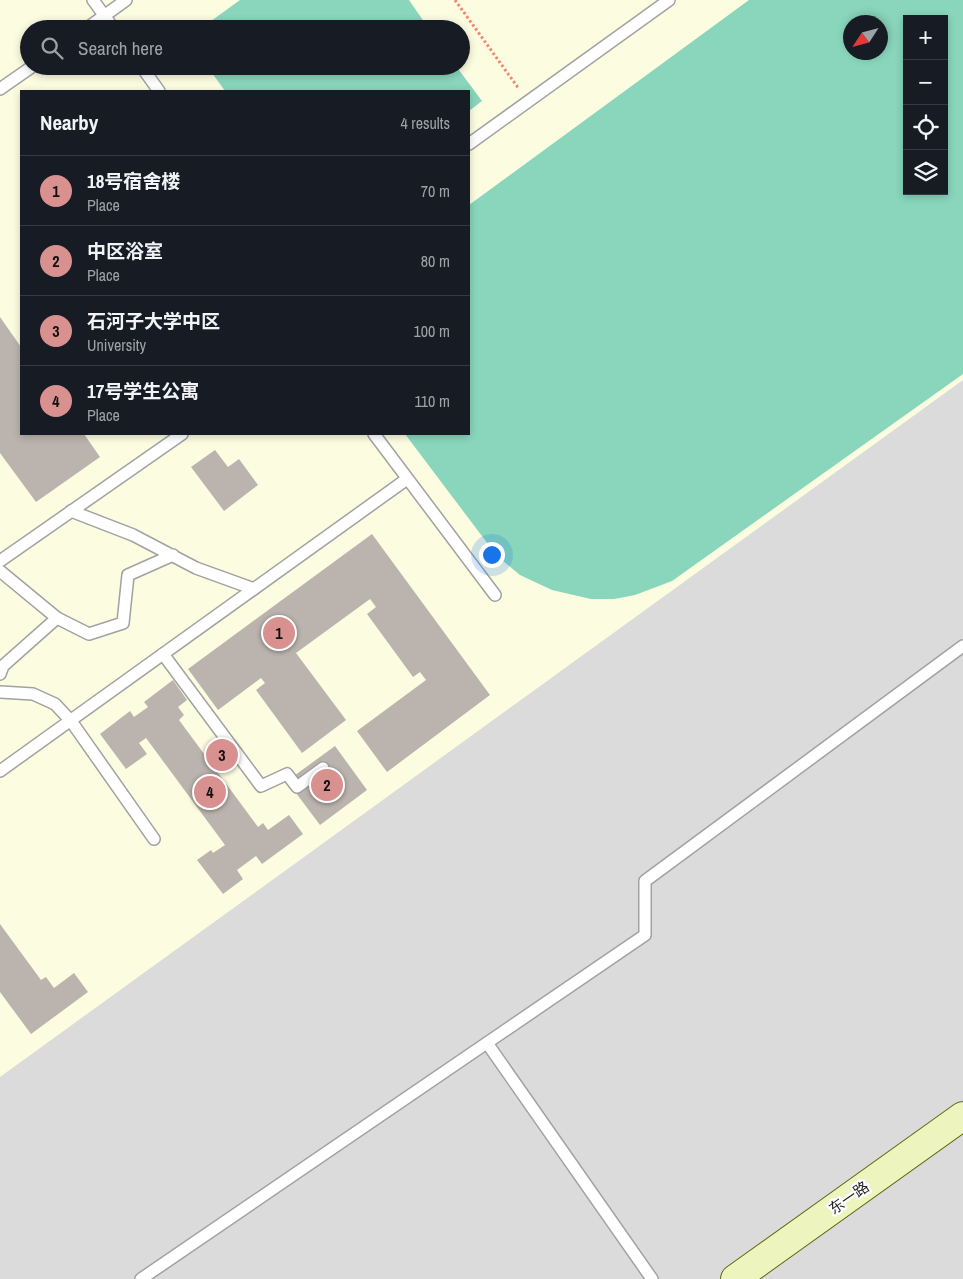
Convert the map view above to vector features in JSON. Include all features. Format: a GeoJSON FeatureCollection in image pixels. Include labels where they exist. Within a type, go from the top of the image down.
{"type":"FeatureCollection","features":[{"type":"Feature","properties":{"kind":"main road","name":"东一路"},"geometry":{"type":"LineString","coordinates":[[734,1279],[963,1116]]}},
{"type":"Feature","properties":{"kind":"lane"},"geometry":{"type":"LineString","coordinates":[[93,0],[107,20]]}},
{"type":"Feature","properties":{"kind":"lane"},"geometry":{"type":"LineString","coordinates":[[98,20],[126,0]]}},
{"type":"Feature","properties":{"kind":"lane"},"geometry":{"type":"LineString","coordinates":[[470,143],[669,0]]}},
{"type":"Feature","properties":{"kind":"lane"},"geometry":{"type":"LineString","coordinates":[[0,90],[21,75]]}},
{"type":"Feature","properties":{"kind":"lane"},"geometry":{"type":"LineString","coordinates":[[147,75],[158,90]]}},
{"type":"Feature","properties":{"kind":"lane"},"geometry":{"type":"LineString","coordinates":[[0,561],[181,435]]}},
{"type":"Feature","properties":{"kind":"lane"},"geometry":{"type":"LineString","coordinates":[[375,435],[495,595]]}},
{"type":"Feature","properties":{"kind":"lane"},"geometry":{"type":"LineString","coordinates":[[0,771],[407,479]]}},
{"type":"Feature","properties":{"kind":"lane"},"geometry":{"type":"LineString","coordinates":[[71,511],[133,535],[196,568],[254,589]]}},
{"type":"Feature","properties":{"kind":"lane"},"geometry":{"type":"LineString","coordinates":[[0,571],[57,618],[89,634],[123,623],[128,575],[173,555]]}},
{"type":"Feature","properties":{"kind":"lane"},"geometry":{"type":"LineString","coordinates":[[0,674],[3,666],[57,618]]}},
{"type":"Feature","properties":{"kind":"lane"},"geometry":{"type":"LineString","coordinates":[[141,1279],[645,935],[645,881],[963,646]]}},
{"type":"Feature","properties":{"kind":"lane"},"geometry":{"type":"LineString","coordinates":[[163,654],[261,786],[288,774],[297,787],[323,768]]}},
{"type":"Feature","properties":{"kind":"lane"},"geometry":{"type":"LineString","coordinates":[[0,692],[33,694],[56,704],[71,721],[154,839]]}},
{"type":"Feature","properties":{"kind":"lane"},"geometry":{"type":"LineString","coordinates":[[486,1043],[652,1279]]}},
{"type":"Feature","properties":{"kind":"path"},"geometry":{"type":"LineString","coordinates":[[454,0],[469,20]]}},
{"type":"Feature","properties":{"kind":"path"},"geometry":{"type":"LineString","coordinates":[[470,22],[528,102]]}},
{"type":"Feature","properties":{"kind":"shaded area"},"geometry":{"type":"Polygon","coordinates":[[[0,0],[963,0],[963,1279],[0,1279],[0,0]]]}},
{"type":"Feature","properties":{"kind":"shaded area"},"geometry":{"type":"Polygon","coordinates":[[[0,0],[963,0],[963,380],[0,1077],[0,0]]]}},
{"type":"Feature","properties":{"kind":"green space"},"geometry":{"type":"Polygon","coordinates":[[[240,0],[409,0],[423,20],[212,20],[240,0]]]}},
{"type":"Feature","properties":{"kind":"green space"},"geometry":{"type":"Polygon","coordinates":[[[749,0],[963,0],[963,374],[672,581],[635,595],[614,599],[591,599],[552,590],[520,575],[497,556],[406,435],[470,435],[470,204],[749,0]]]}},
{"type":"Feature","properties":{"kind":"green space"},"geometry":{"type":"Polygon","coordinates":[[[213,75],[463,75],[482,101],[470,110],[470,90],[224,90],[213,75]]]}},
{"type":"Feature","properties":{"kind":"building"},"geometry":{"type":"Polygon","coordinates":[[[0,317],[20,346],[20,435],[85,435],[100,457],[36,502],[0,453],[0,317]]]}},
{"type":"Feature","properties":{"kind":"building"},"geometry":{"type":"Polygon","coordinates":[[[215,450],[228,467],[239,459],[258,485],[224,511],[191,467],[215,450]]]}},
{"type":"Feature","properties":{"kind":"building"},"geometry":{"type":"Polygon","coordinates":[[[372,534],[490,695],[387,772],[357,731],[426,680],[420,672],[413,677],[367,614],[376,607],[370,599],[296,653],[346,720],[302,753],[256,690],[265,683],[261,678],[218,710],[188,669],[372,534]]]}},
{"type":"Feature","properties":{"kind":"building"},"geometry":{"type":"Polygon","coordinates":[[[173,680],[187,700],[178,707],[184,715],[179,720],[258,827],[263,823],[268,830],[289,815],[303,834],[262,864],[256,856],[237,870],[243,879],[223,894],[197,860],[211,850],[213,853],[225,845],[146,738],[139,743],[147,754],[126,769],[100,734],[130,711],[134,717],[148,707],[144,702],[173,680]]]}},
{"type":"Feature","properties":{"kind":"building"},"geometry":{"type":"Polygon","coordinates":[[[335,746],[367,790],[320,825],[287,781],[335,746]]]}},
{"type":"Feature","properties":{"kind":"building"},"geometry":{"type":"Polygon","coordinates":[[[0,924],[41,980],[46,977],[54,988],[74,973],[88,992],[31,1034],[0,992],[0,924]]]}},
{"type":"Feature","properties":{"kind":"place","name":"18号宿舍楼"},"geometry":{"type":"Point","coordinates":[279,633]}},
{"type":"Feature","properties":{"kind":"place","name":"石河子大学中区"},"geometry":{"type":"Point","coordinates":[222,755]}},
{"type":"Feature","properties":{"kind":"place","name":"中区浴室"},"geometry":{"type":"Point","coordinates":[327,785]}},
{"type":"Feature","properties":{"kind":"place","name":"17号学生公寓"},"geometry":{"type":"Point","coordinates":[210,792]}}]}
